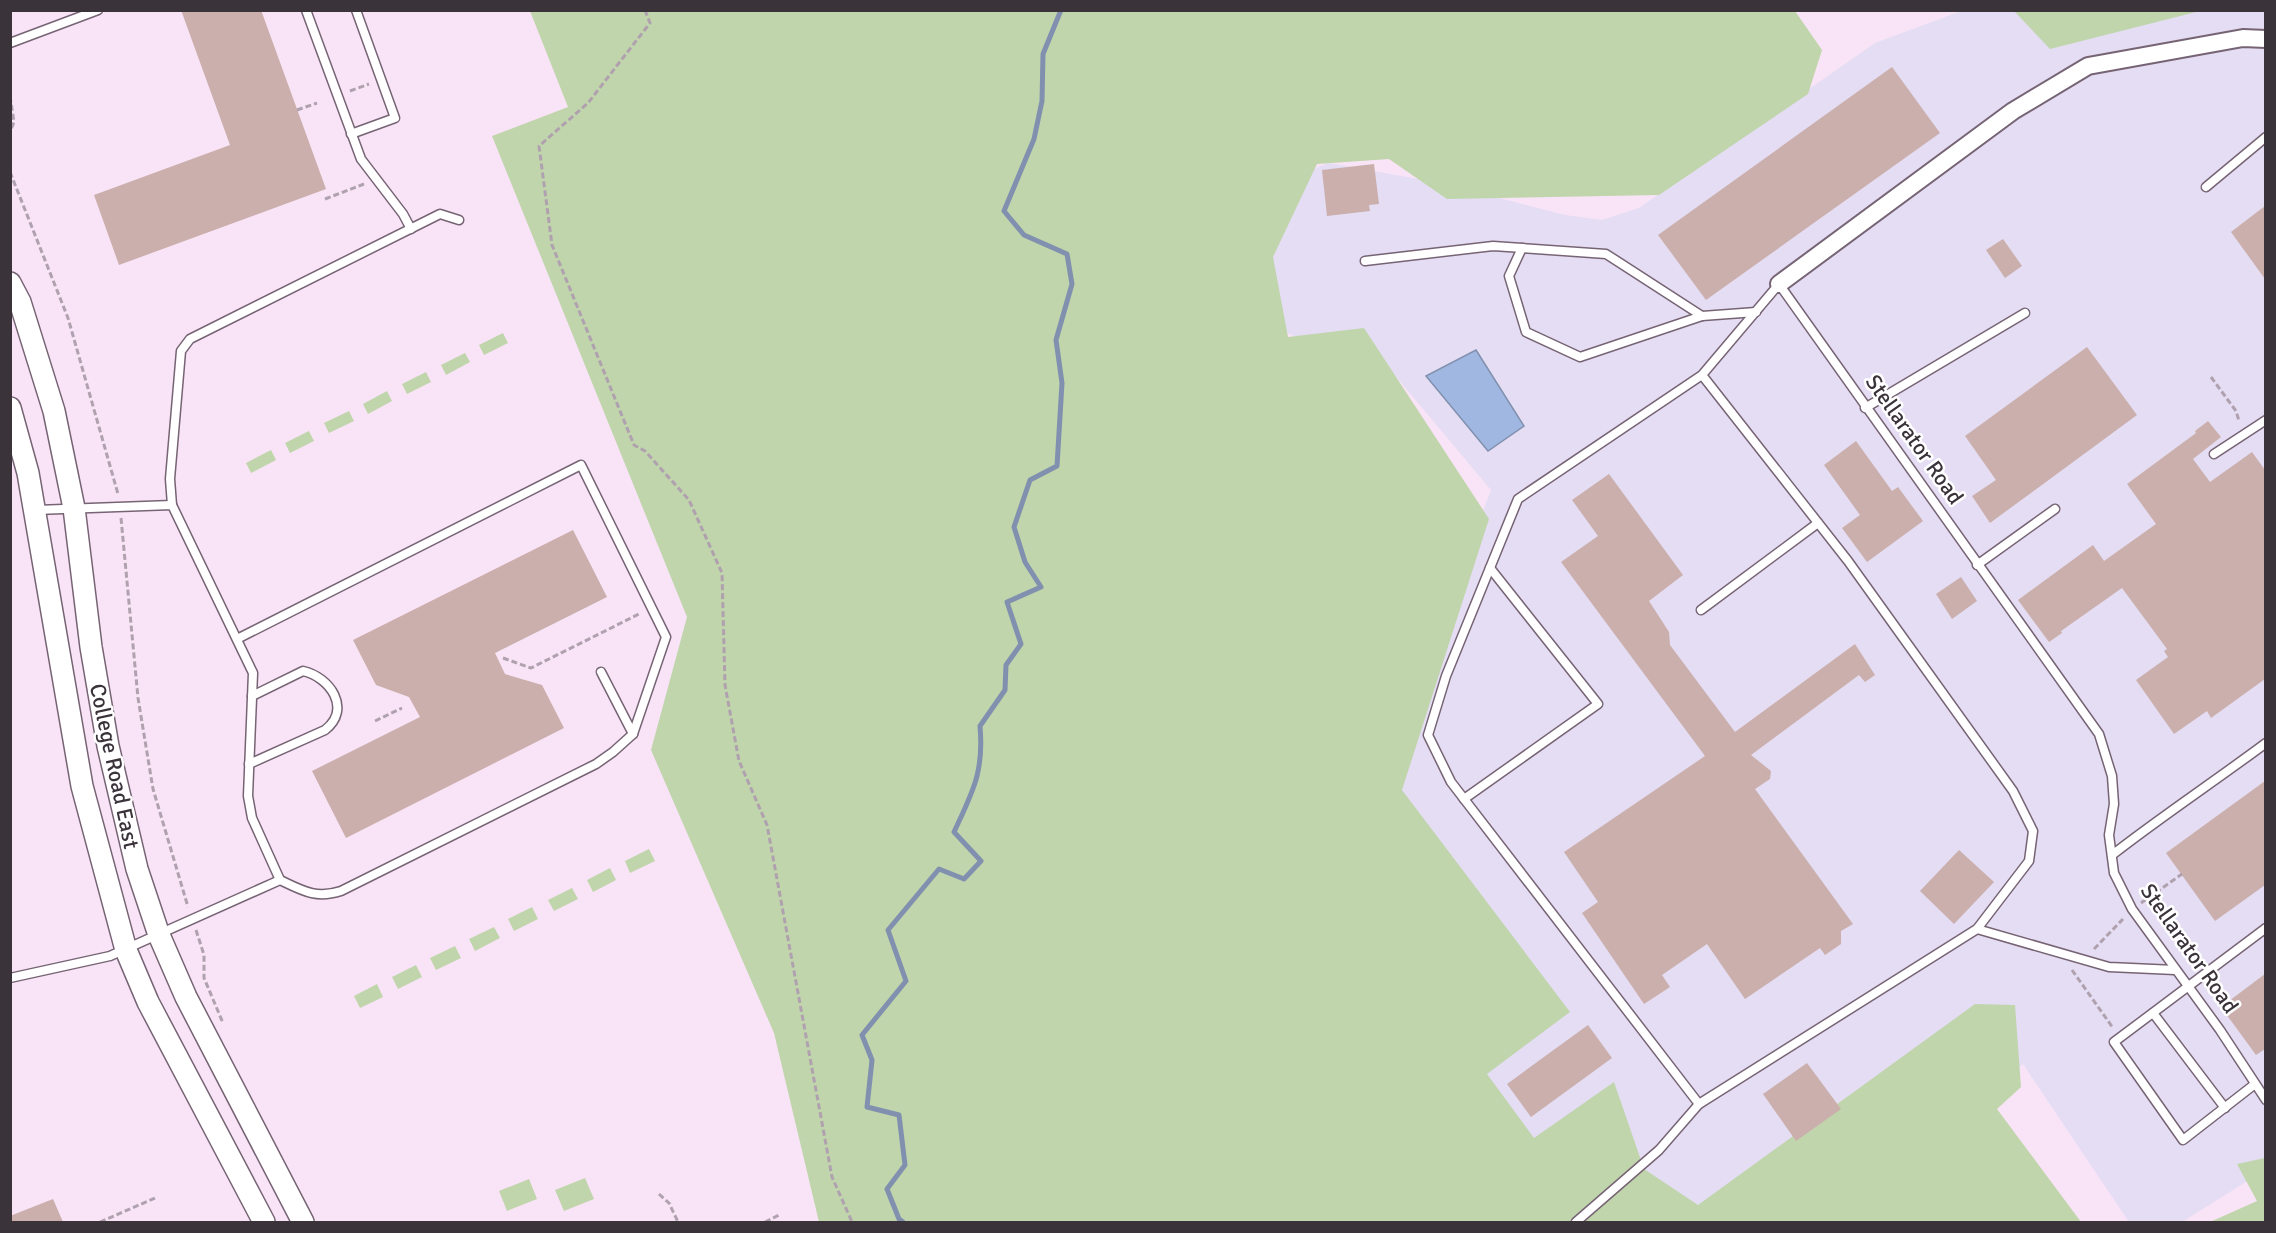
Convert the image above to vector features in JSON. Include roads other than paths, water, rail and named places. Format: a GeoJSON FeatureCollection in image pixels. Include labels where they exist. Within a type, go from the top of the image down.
{"type":"FeatureCollection","features":[{"type":"Feature","properties":{"kind":"street"},"geometry":{"type":"LineString","coordinates":[[1779,284],[2013,111],[2088,66],[2243,38],[2265,39]]}},
{"type":"Feature","properties":{"kind":"street","name":"College Road East"},"geometry":{"type":"LineString","coordinates":[[10,283],[20,302],[54,411],[74,508],[91,647],[108,746],[137,869],[159,935],[186,997],[303,1222]]}},
{"type":"Feature","properties":{"kind":"street","name":"College Road East"},"geometry":{"type":"LineString","coordinates":[[10,408],[34,510],[82,786],[126,950],[148,1002],[264,1222]]}},
{"type":"Feature","properties":{"kind":"lane"},"geometry":{"type":"LineString","coordinates":[[10,43],[98,10]]}},
{"type":"Feature","properties":{"kind":"lane"},"geometry":{"type":"LineString","coordinates":[[306,10],[361,159],[403,214],[411,229]]}},
{"type":"Feature","properties":{"kind":"lane"},"geometry":{"type":"LineString","coordinates":[[351,134],[395,118],[356,10]]}},
{"type":"Feature","properties":{"kind":"lane"},"geometry":{"type":"LineString","coordinates":[[2206,187],[2265,137]]}},
{"type":"Feature","properties":{"kind":"lane"},"geometry":{"type":"LineString","coordinates":[[237,639],[580,465],[666,637],[633,734],[596,764],[341,891],[324,896],[309,894],[280,880],[252,818],[248,796],[253,673],[172,505],[170,479],[182,351],[190,339],[440,214],[459,220]]}},
{"type":"Feature","properties":{"kind":"lane"},"geometry":{"type":"LineString","coordinates":[[1365,261],[1493,246],[1606,254],[1702,316]]}},
{"type":"Feature","properties":{"kind":"lane"},"geometry":{"type":"LineString","coordinates":[[1522,248],[1509,276],[1527,332],[1580,357],[1702,316],[1756,312]]}},
{"type":"Feature","properties":{"kind":"lane"},"geometry":{"type":"LineString","coordinates":[[1699,1104],[1451,782],[1428,735],[1446,676],[1518,499],[1702,375],[1779,284]]}},
{"type":"Feature","properties":{"kind":"lane","name":"Stellarator Road"},"geometry":{"type":"LineString","coordinates":[[1779,284],[2099,734],[2112,776],[2114,804],[2109,835],[2114,873],[2132,909],[2265,1100]]}},
{"type":"Feature","properties":{"kind":"lane"},"geometry":{"type":"LineString","coordinates":[[1865,408],[2025,313]]}},
{"type":"Feature","properties":{"kind":"lane"},"geometry":{"type":"LineString","coordinates":[[1576,1222],[1659,1150],[1699,1104],[1977,929],[2029,861],[2033,831],[2013,791],[1818,523],[1702,375]]}},
{"type":"Feature","properties":{"kind":"lane"},"geometry":{"type":"LineString","coordinates":[[2214,454],[2265,420]]}},
{"type":"Feature","properties":{"kind":"lane"},"geometry":{"type":"LineString","coordinates":[[34,510],[119,505],[172,505]]}},
{"type":"Feature","properties":{"kind":"lane"},"geometry":{"type":"LineString","coordinates":[[1977,565],[2055,509]]}},
{"type":"Feature","properties":{"kind":"lane"},"geometry":{"type":"LineString","coordinates":[[1701,610],[1818,523]]}},
{"type":"Feature","properties":{"kind":"lane"},"geometry":{"type":"LineString","coordinates":[[1464,799],[1599,704],[1490,568]]}},
{"type":"Feature","properties":{"kind":"lane"},"geometry":{"type":"LineString","coordinates":[[249,764],[325,730],[334,723],[338,712],[332,689],[325,680],[303,671],[252,696]]}},
{"type":"Feature","properties":{"kind":"lane"},"geometry":{"type":"LineString","coordinates":[[601,672],[633,734]]}},
{"type":"Feature","properties":{"kind":"lane"},"geometry":{"type":"LineString","coordinates":[[2112,855],[2171,808],[2193,798],[2265,743]]}},
{"type":"Feature","properties":{"kind":"lane"},"geometry":{"type":"LineString","coordinates":[[10,978],[110,956],[193,921],[280,880]]}},
{"type":"Feature","properties":{"kind":"lane"},"geometry":{"type":"LineString","coordinates":[[2255,1084],[2183,1140],[2114,1042],[2265,928]]}},
{"type":"Feature","properties":{"kind":"lane"},"geometry":{"type":"LineString","coordinates":[[1977,929],[2109,968],[2175,970]]}},
{"type":"Feature","properties":{"kind":"lane"},"geometry":{"type":"LineString","coordinates":[[2153,1013],[2225,1108]]}},
{"type":"Feature","properties":{"kind":"water"},"geometry":{"type":"Polygon","coordinates":[[[1476,350],[1524,426],[1488,451],[1426,376],[1476,350]]]}},
{"type":"Feature","properties":{"kind":"waterway"},"geometry":{"type":"LineString","coordinates":[[903,1222],[899,1219],[887,1189],[905,1165],[899,1115],[867,1107],[872,1060],[862,1035],[906,981],[888,930],[939,869],[964,879],[981,861],[954,832],[967,805],[979,769],[980,726],[1005,690],[1006,665],[1021,644],[1007,602],[1041,587],[1025,562],[1014,527],[1030,480],[1057,466],[1062,383],[1056,340],[1072,284],[1067,254],[1024,235],[1004,211],[1034,139],[1042,101],[1043,54],[1061,10]]}}]}
